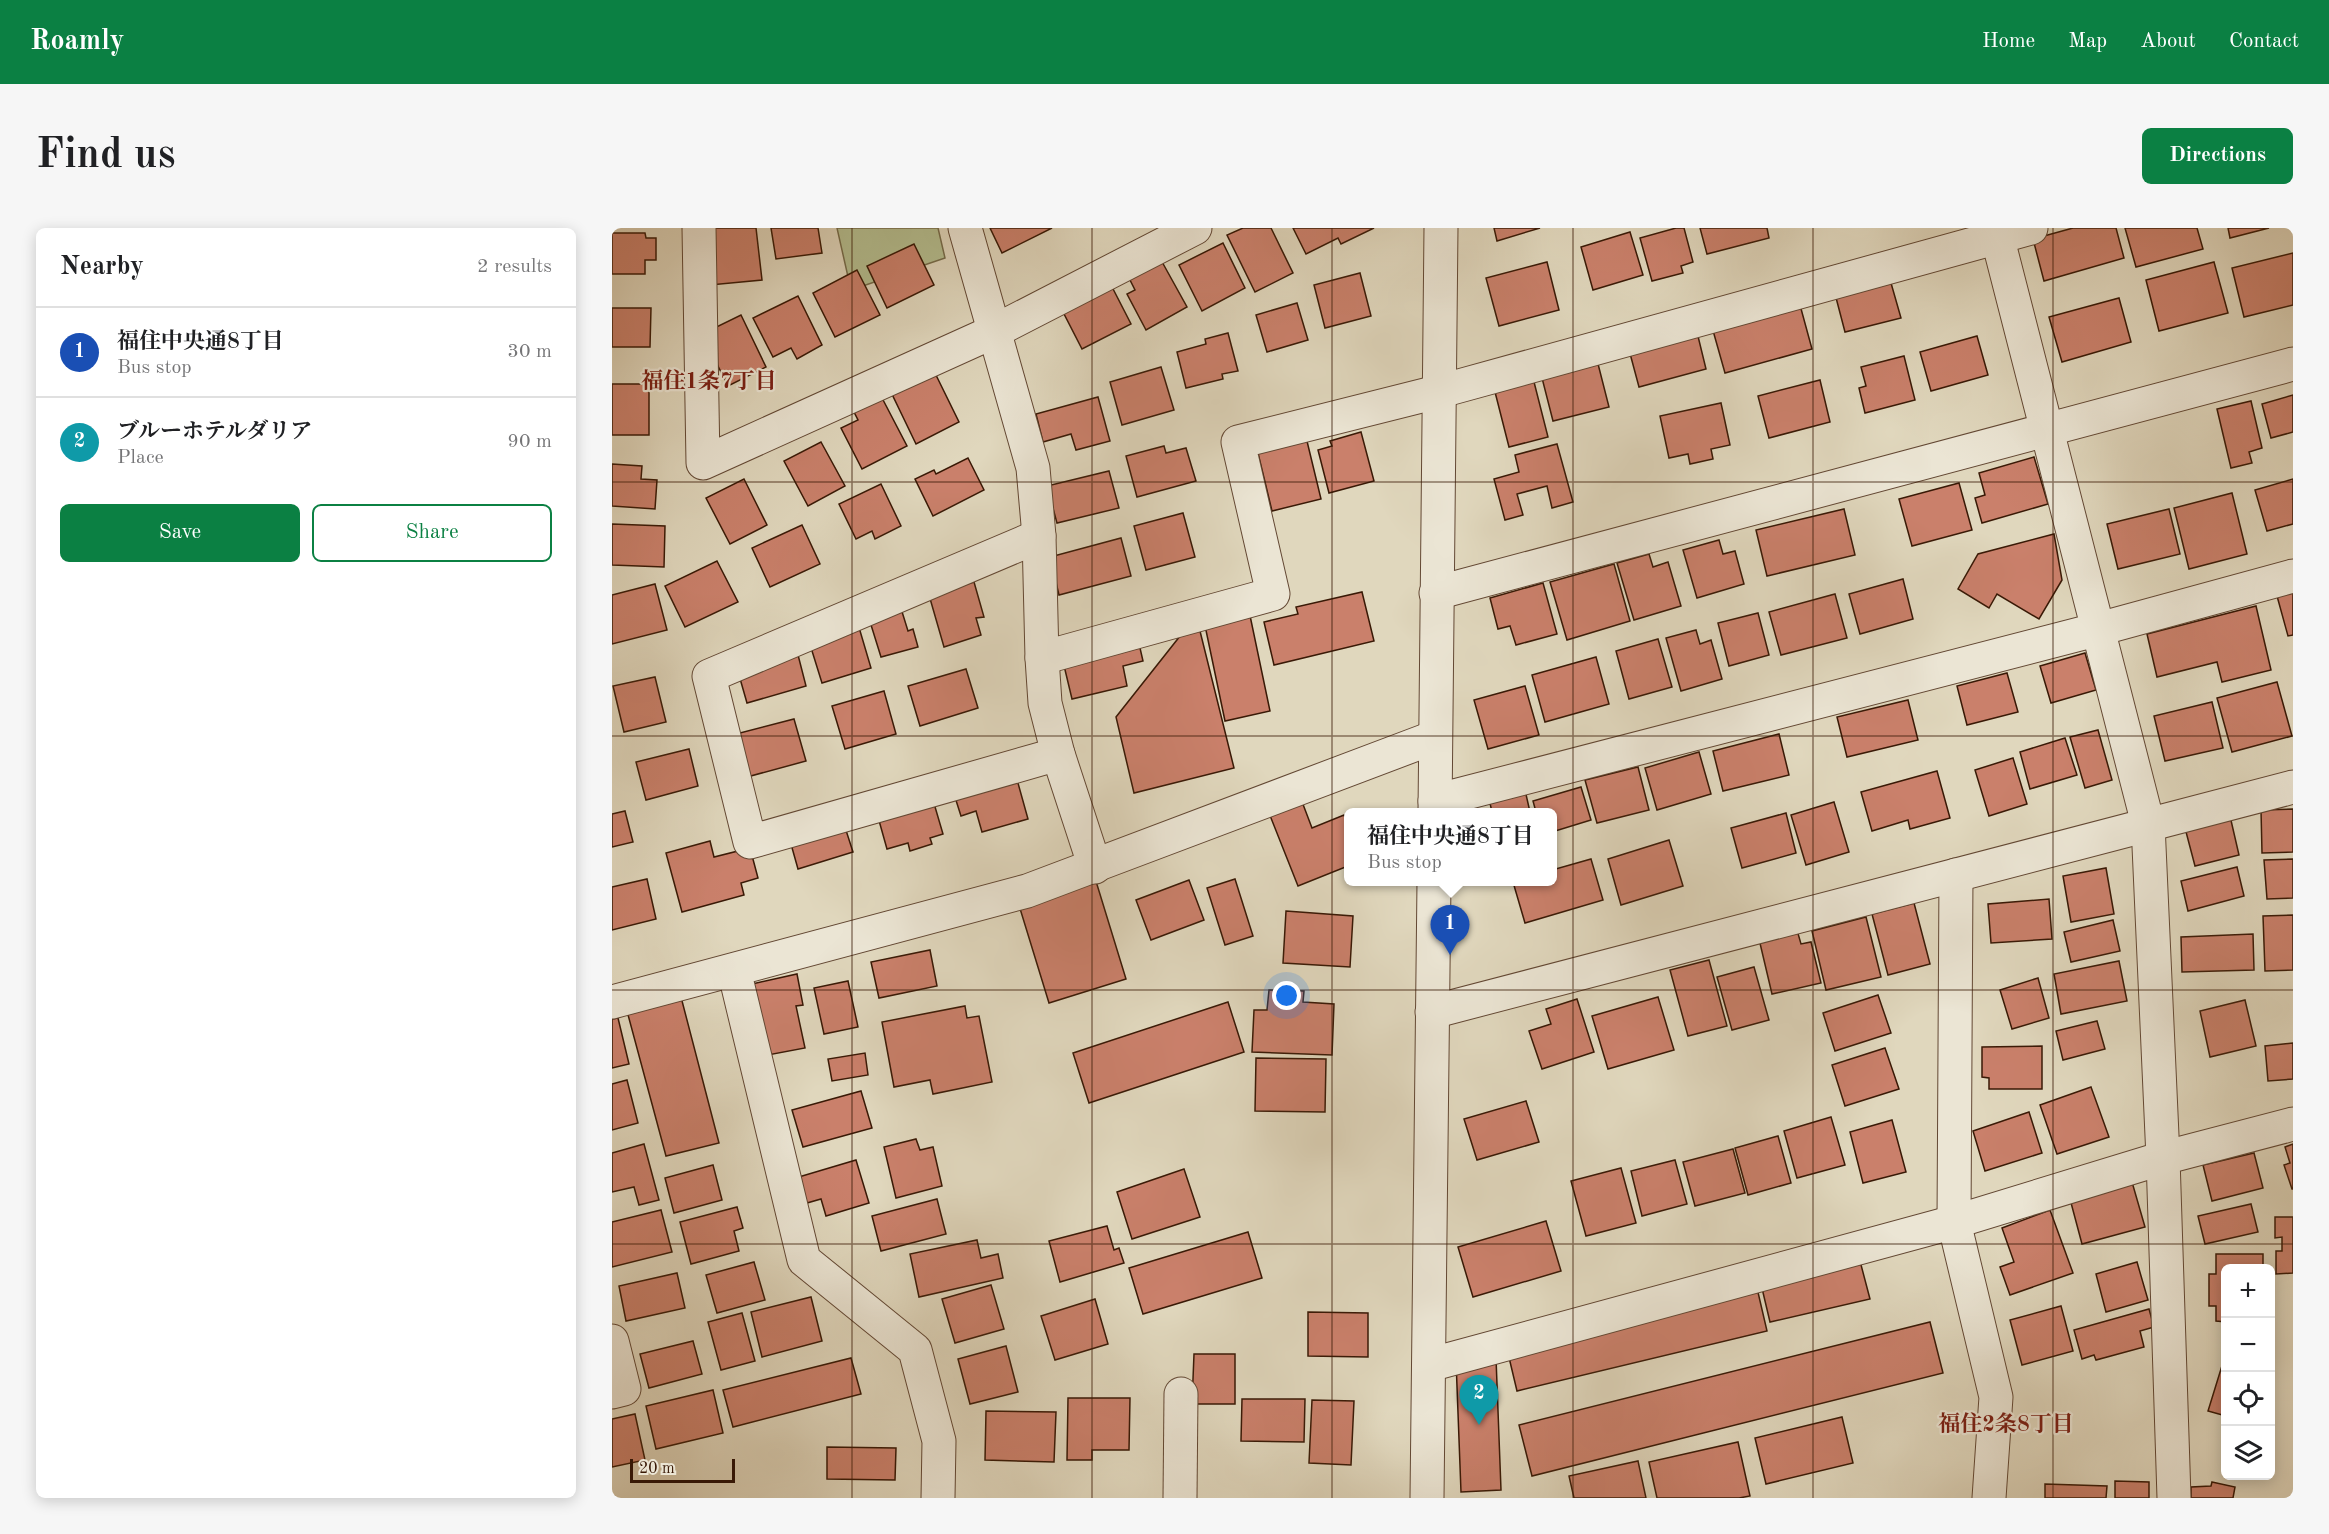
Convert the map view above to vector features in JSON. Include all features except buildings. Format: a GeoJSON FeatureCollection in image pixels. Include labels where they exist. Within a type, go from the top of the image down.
{"type":"FeatureCollection","features":[{"type":"Feature","properties":{"kind":"street"},"geometry":{"type":"LineString","coordinates":[[699,228],[703,464],[995,331],[1187,229]]}},
{"type":"Feature","properties":{"kind":"street"},"geometry":{"type":"LineString","coordinates":[[965,228],[1033,468],[1039,536],[1042,658],[1046,704],[1058,754],[1095,867]]}},
{"type":"Feature","properties":{"kind":"street"},"geometry":{"type":"LineString","coordinates":[[1441,228],[1435,807],[2293,576]]}},
{"type":"Feature","properties":{"kind":"street"},"geometry":{"type":"LineString","coordinates":[[1042,658],[1274,594],[1238,442],[1441,391],[1996,232],[2031,228]]}},
{"type":"Feature","properties":{"kind":"street"},"geometry":{"type":"LineString","coordinates":[[1996,232],[2148,824],[2163,1158],[2174,1498]]}},
{"type":"Feature","properties":{"kind":"street"},"geometry":{"type":"LineString","coordinates":[[1437,593],[2293,364]]}},
{"type":"Feature","properties":{"kind":"street"},"geometry":{"type":"LineString","coordinates":[[1039,536],[709,676],[750,842],[1058,754]]}},
{"type":"Feature","properties":{"kind":"street"},"geometry":{"type":"LineString","coordinates":[[612,1002],[1027,891],[1435,737]]}},
{"type":"Feature","properties":{"kind":"street"},"geometry":{"type":"LineString","coordinates":[[1432,1012],[2293,787]]}},
{"type":"Feature","properties":{"kind":"street"},"geometry":{"type":"LineString","coordinates":[[1956,875],[1954,1222],[1996,1397],[1989,1498]]}},
{"type":"Feature","properties":{"kind":"street"},"geometry":{"type":"LineString","coordinates":[[1427,1498],[1434,886]]}},
{"type":"Feature","properties":{"kind":"street"},"geometry":{"type":"LineString","coordinates":[[734,970],[804,1260],[915,1350],[939,1441],[938,1498]]}},
{"type":"Feature","properties":{"kind":"street"},"geometry":{"type":"LineString","coordinates":[[1429,1365],[1954,1222],[2163,1158],[2293,1124]]}},
{"type":"Feature","properties":{"kind":"street"},"geometry":{"type":"LineString","coordinates":[[612,1341],[624,1389],[612,1392]]}},
{"type":"Feature","properties":{"kind":"street"},"geometry":{"type":"LineString","coordinates":[[1180,1498],[1181,1394]]}},
{"type":"Feature","properties":{"kind":"green space"},"geometry":{"type":"Polygon","coordinates":[[[837,228],[938,228],[945,258],[851,290],[837,228]]]}},
{"type":"Feature","properties":{"kind":"place","name":"福住中央通8丁目"},"geometry":{"type":"Point","coordinates":[1450,955]}},
{"type":"Feature","properties":{"kind":"place","name":"ブルーホテルダリア"},"geometry":{"type":"Point","coordinates":[1479,1425]}},
{"type":"Feature","properties":{"kind":"district","name":"福住1条7丁目"},"geometry":{"type":"Point","coordinates":[709,380]}},
{"type":"Feature","properties":{"kind":"district","name":"福住2条8丁目"},"geometry":{"type":"Point","coordinates":[2006,1423]}}]}
